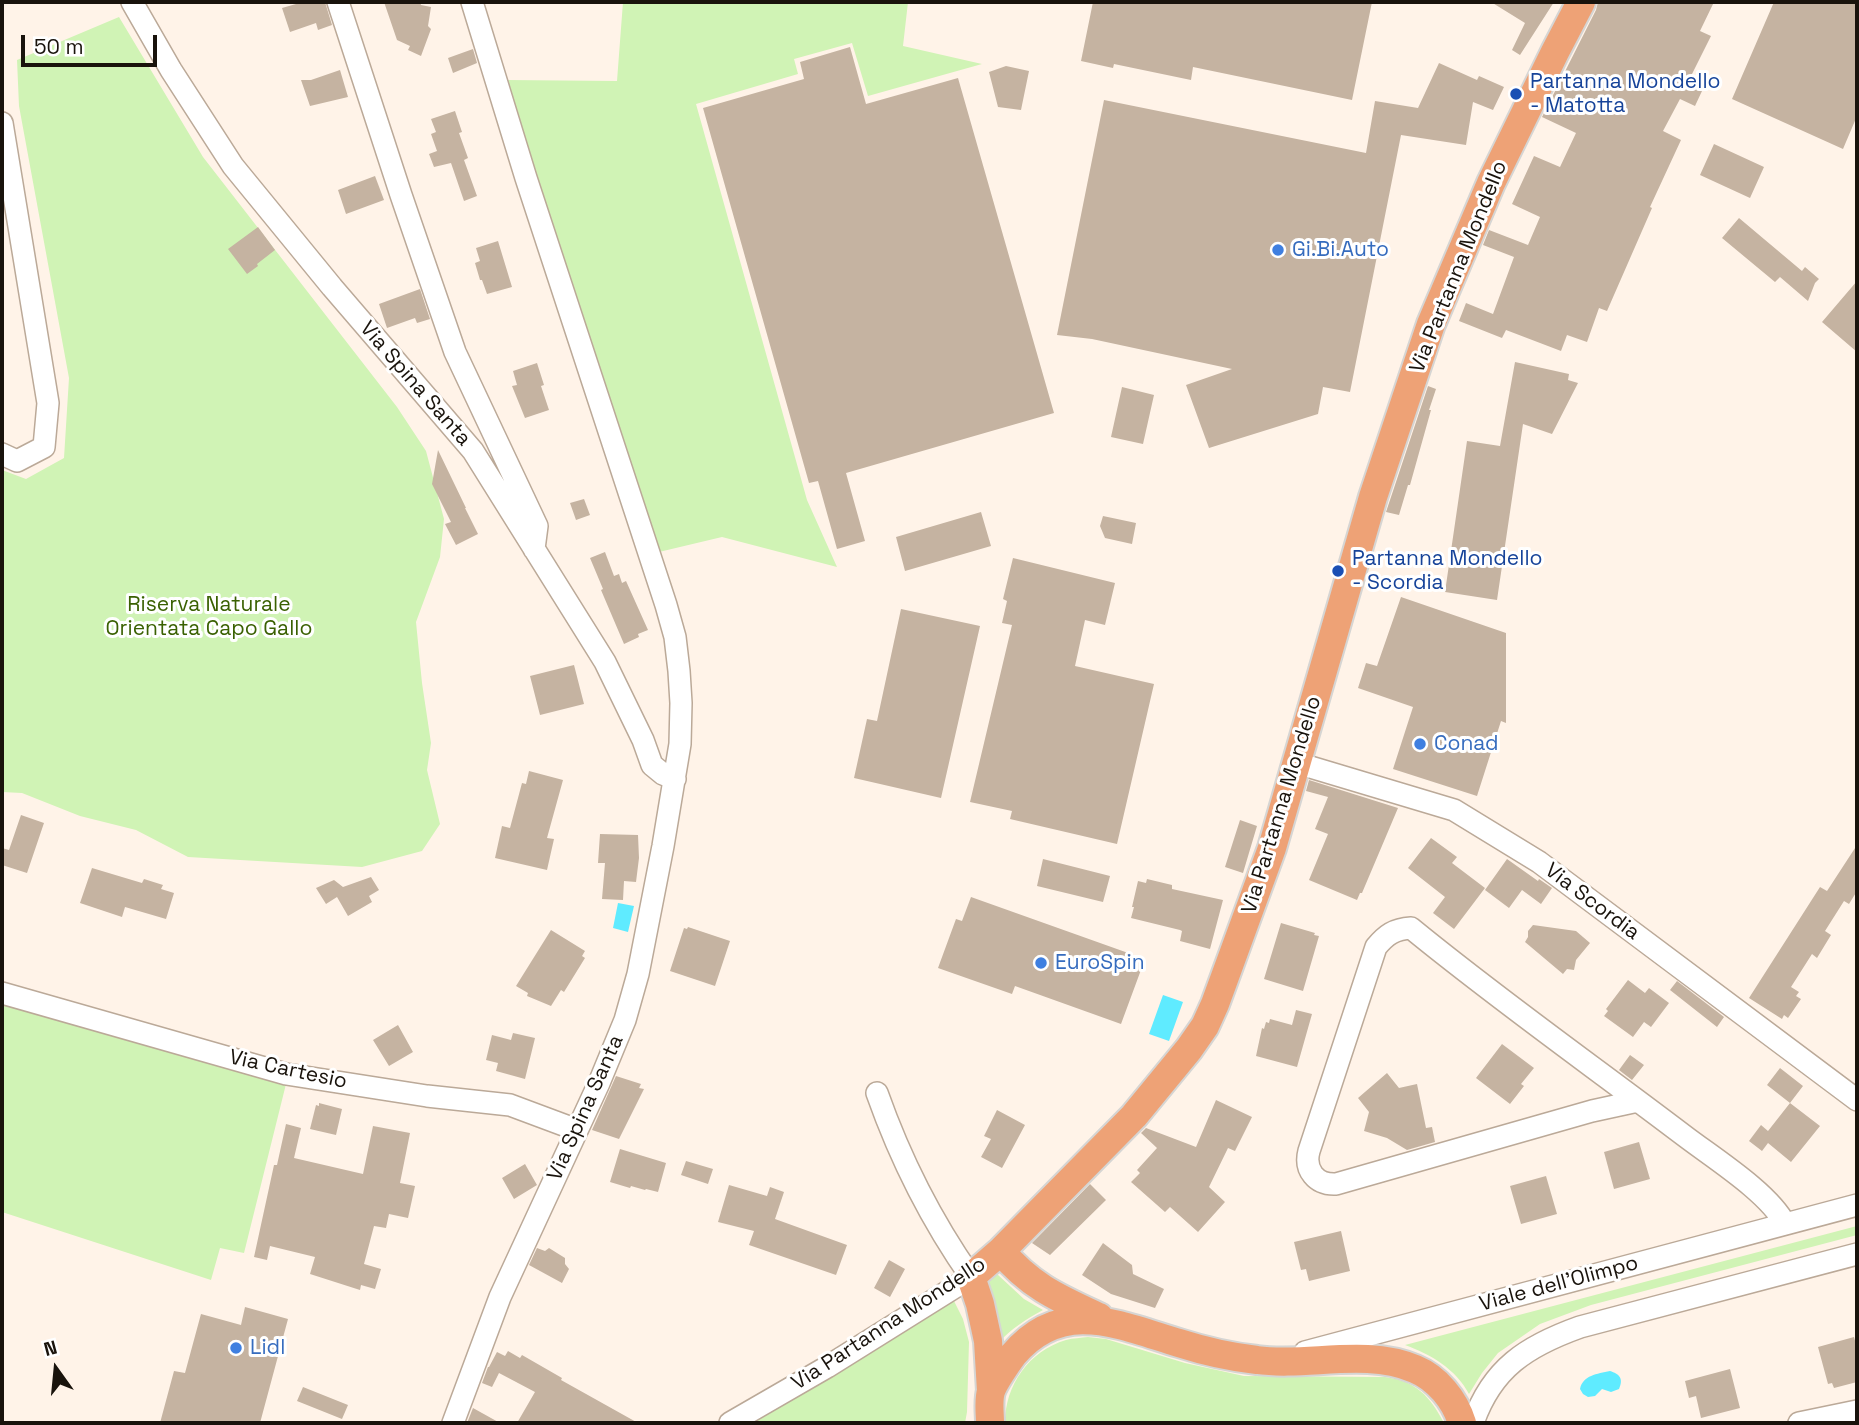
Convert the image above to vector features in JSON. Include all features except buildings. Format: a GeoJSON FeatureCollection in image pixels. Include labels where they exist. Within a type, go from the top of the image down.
{"type":"FeatureCollection","features":[{"type":"Feature","properties":{"kind":"main road","name":"Via Partanna Mondello"},"geometry":{"type":"LineString","coordinates":[[971,1276],[1001,1251],[1134,1116],[1205,1026],[1272,848],[1373,497],[1431,324],[1491,183],[1581,2]]}},
{"type":"Feature","properties":{"kind":"main road"},"geometry":{"type":"LineString","coordinates":[[1001,1251],[1016,1269],[1045,1292],[1108,1321],[1194,1348],[1261,1361],[1390,1361],[1419,1370],[1450,1398],[1462,1423]]}},
{"type":"Feature","properties":{"kind":"main road"},"geometry":{"type":"LineString","coordinates":[[971,1276],[988,1341],[989,1412]]}},
{"type":"Feature","properties":{"kind":"main road"},"geometry":{"type":"LineString","coordinates":[[989,1412],[1010,1359],[1033,1336],[1066,1321],[1108,1321]]}},
{"type":"Feature","properties":{"kind":"street","name":"Via Spina Santa"},"geometry":{"type":"LineString","coordinates":[[132,2],[171,70],[233,166],[473,452],[606,662],[652,765],[675,779]]}},
{"type":"Feature","properties":{"kind":"street"},"geometry":{"type":"LineString","coordinates":[[338,2],[455,352],[537,526],[534,549]]}},
{"type":"Feature","properties":{"kind":"street","name":"Via Spina Santa"},"geometry":{"type":"LineString","coordinates":[[453,1423],[500,1297],[625,1020],[638,974],[675,779],[680,744],[681,703],[675,637],[656,573],[526,178],[472,2]]}},
{"type":"Feature","properties":{"kind":"street"},"geometry":{"type":"LineString","coordinates":[[2,123],[48,403],[44,447],[18,461],[2,454]]}},
{"type":"Feature","properties":{"kind":"street","name":"Via Scordia"},"geometry":{"type":"LineString","coordinates":[[1297,763],[1454,810],[1539,862],[1857,1100]]}},
{"type":"Feature","properties":{"kind":"street"},"geometry":{"type":"LineString","coordinates":[[1638,1101],[1592,1111],[1336,1184],[1321,1182],[1315,1178],[1308,1166],[1309,1151],[1376,947],[1385,936],[1397,929],[1411,928],[1468,975],[1638,1101],[1759,1193],[1779,1212],[1785,1224]]}},
{"type":"Feature","properties":{"kind":"street","name":"Via Cartesio"},"geometry":{"type":"LineString","coordinates":[[2,993],[286,1074],[427,1096],[510,1105],[577,1130]]}},
{"type":"Feature","properties":{"kind":"street"},"geometry":{"type":"LineString","coordinates":[[877,1093],[892,1136],[922,1197],[953,1252],[971,1276]]}},
{"type":"Feature","properties":{"kind":"street","name":"Viale dell'Olimpo"},"geometry":{"type":"LineString","coordinates":[[1261,1361],[1293,1356],[1857,1205]]}},
{"type":"Feature","properties":{"kind":"street"},"geometry":{"type":"LineString","coordinates":[[1473,1423],[1482,1401],[1501,1373],[1531,1348],[1552,1337],[1580,1327],[1857,1254]]}},
{"type":"Feature","properties":{"kind":"street","name":"Via Partanna Mondello"},"geometry":{"type":"LineString","coordinates":[[730,1423],[827,1367],[971,1276]]}},
{"type":"Feature","properties":{"kind":"street"},"geometry":{"type":"LineString","coordinates":[[1799,1423],[1857,1411]]}},
{"type":"Feature","properties":{"kind":"green space"},"geometry":{"type":"Polygon","coordinates":[[[623,2],[908,2],[903,46],[982,64],[868,96],[852,43],[794,59],[798,74],[696,104],[807,500],[837,567],[722,537],[659,552],[547,215],[506,80],[617,81],[623,2]]]}},
{"type":"Feature","properties":{"kind":"green space","name":"Riserva Naturale Orientata Capo Gallo"},"geometry":{"type":"Polygon","coordinates":[[[119,17],[203,157],[397,407],[426,451],[444,519],[440,557],[416,622],[431,743],[427,770],[440,824],[422,851],[362,867],[188,857],[136,830],[80,816],[22,793],[2,792],[2,470],[26,479],[64,458],[69,378],[19,106],[17,60],[119,17]]]}},
{"type":"Feature","properties":{"kind":"green space"},"geometry":{"type":"Polygon","coordinates":[[[2,1001],[286,1084],[244,1253],[220,1248],[211,1280],[2,1212],[2,1001]]]}},
{"type":"Feature","properties":{"kind":"green space"},"geometry":{"type":"Polygon","coordinates":[[[1857,1226],[1857,1235],[1591,1305],[1540,1324],[1498,1353],[1469,1394],[1450,1370],[1424,1353],[1405,1345],[1857,1226]]]}},
{"type":"Feature","properties":{"kind":"green space"},"geometry":{"type":"Polygon","coordinates":[[[997,1274],[1024,1299],[1043,1310],[1008,1333],[998,1343],[983,1284],[997,1274]]]}},
{"type":"Feature","properties":{"kind":"green space"},"geometry":{"type":"Polygon","coordinates":[[[954,1301],[963,1319],[969,1342],[965,1423],[745,1423],[954,1301]]]}},
{"type":"Feature","properties":{"kind":"green space"},"geometry":{"type":"Polygon","coordinates":[[[1069,1339],[1106,1339],[1185,1363],[1244,1376],[1396,1379],[1421,1391],[1444,1423],[1005,1423],[1009,1396],[1030,1361],[1053,1345],[1069,1339]]]}},
{"type":"Feature","properties":{"kind":"water"},"geometry":{"type":"Polygon","coordinates":[[[618,903],[634,906],[628,932],[613,928],[618,903]]]}},
{"type":"Feature","properties":{"kind":"water"},"geometry":{"type":"Polygon","coordinates":[[[1163,995],[1183,1002],[1169,1041],[1149,1034],[1163,995]]]}},
{"type":"Feature","properties":{"kind":"water"},"geometry":{"type":"Polygon","coordinates":[[[1610,1371],[1620,1377],[1619,1389],[1611,1392],[1602,1389],[1595,1396],[1588,1397],[1583,1394],[1580,1389],[1584,1381],[1591,1376],[1610,1371]]]}},
{"type":"Feature","properties":{"kind":"place","name":"Partanna Mondello - Matotta"},"geometry":{"type":"Point","coordinates":[1516,94]}},
{"type":"Feature","properties":{"kind":"place","name":"Gi.Bi.Auto"},"geometry":{"type":"Point","coordinates":[1278,250]}},
{"type":"Feature","properties":{"kind":"place","name":"Partanna Mondello - Scordia"},"geometry":{"type":"Point","coordinates":[1338,571]}},
{"type":"Feature","properties":{"kind":"place","name":"Conad"},"geometry":{"type":"Point","coordinates":[1420,744]}},
{"type":"Feature","properties":{"kind":"place","name":"EuroSpin"},"geometry":{"type":"Point","coordinates":[1041,963]}},
{"type":"Feature","properties":{"kind":"place","name":"Lidl"},"geometry":{"type":"Point","coordinates":[236,1348]}}]}
